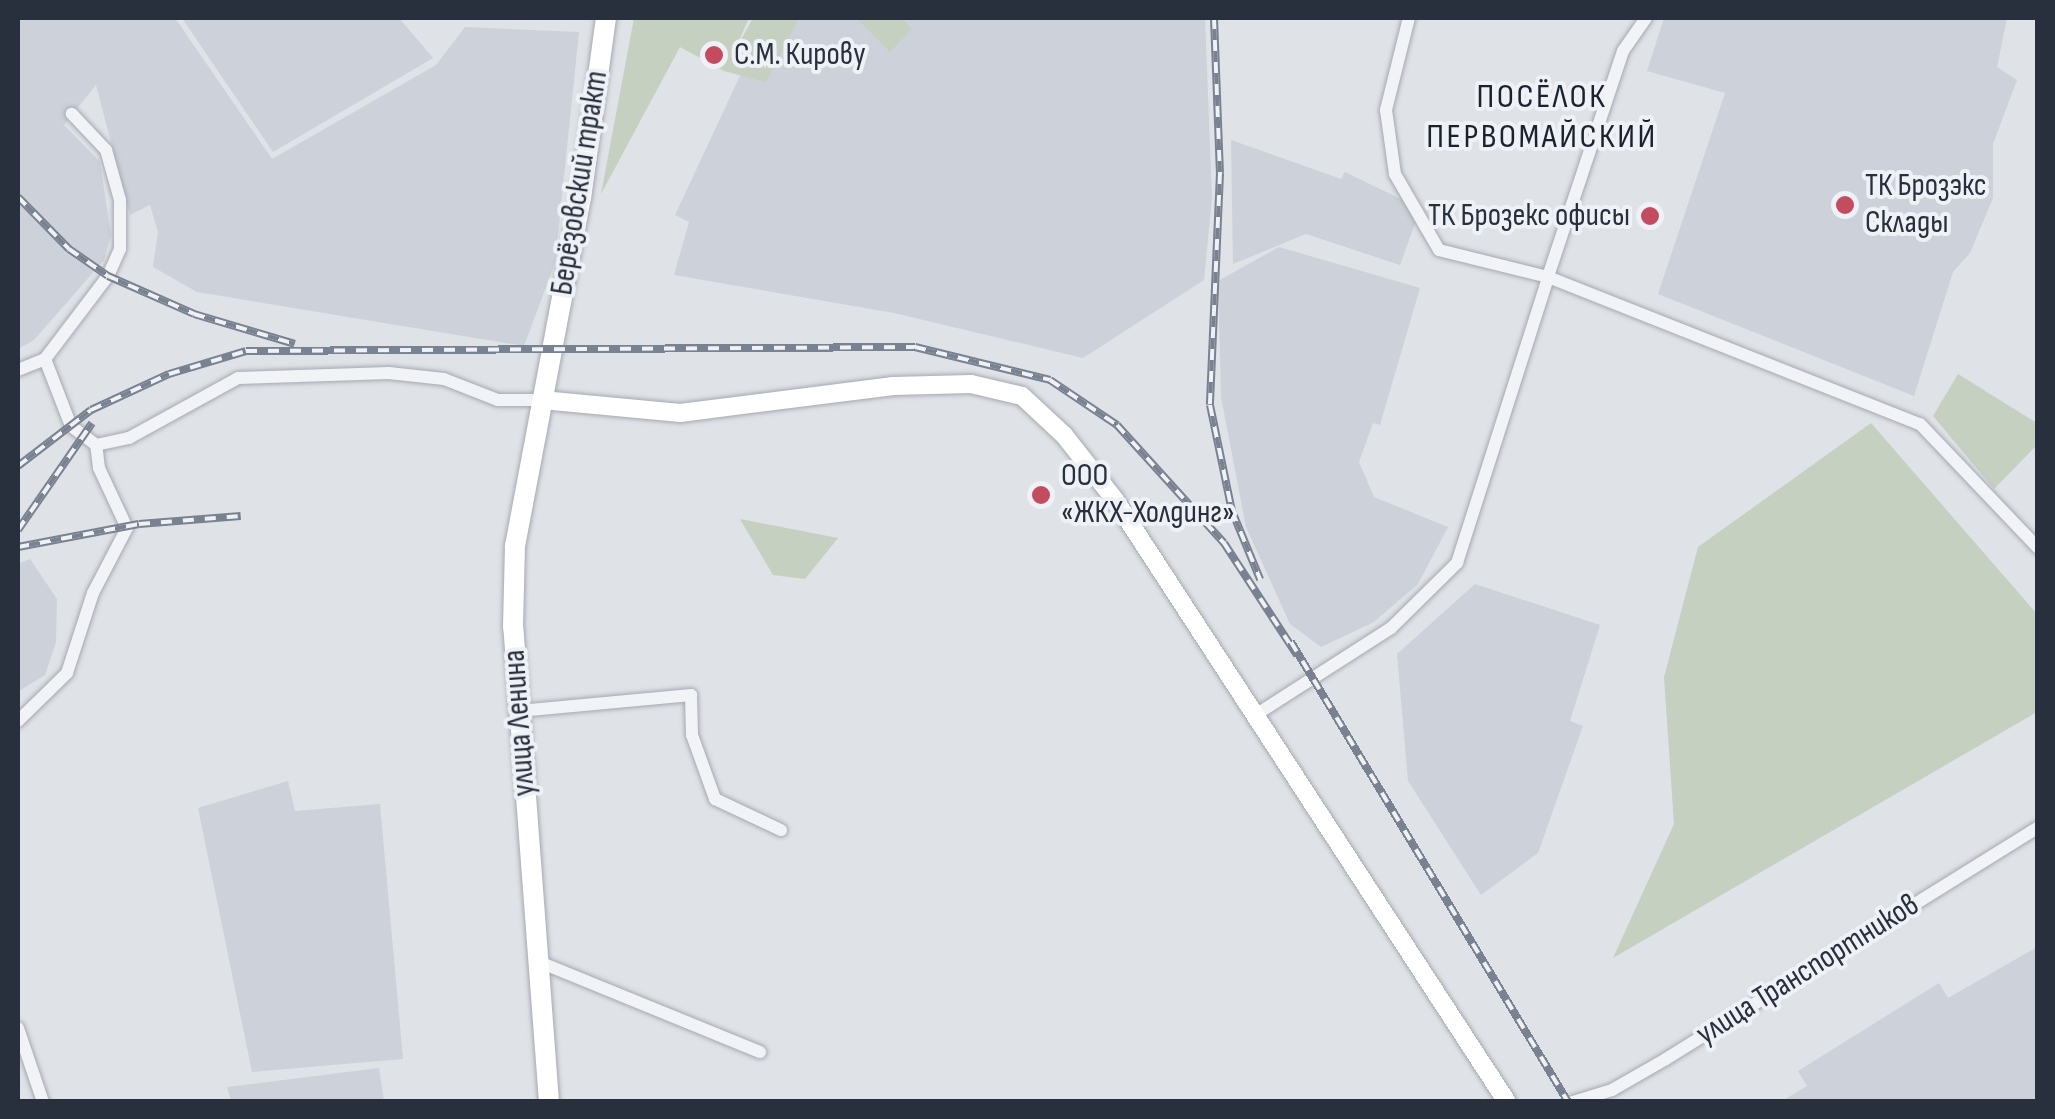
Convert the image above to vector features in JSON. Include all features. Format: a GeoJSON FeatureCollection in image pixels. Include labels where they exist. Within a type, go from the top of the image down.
{"type":"FeatureCollection","features":[{"type":"Feature","properties":{"kind":"main road","name":"Берёзовский тракт"},"geometry":{"type":"LineString","coordinates":[[552,347],[606,18]]}},
{"type":"Feature","properties":{"kind":"main road","name":"улица Ленина"},"geometry":{"type":"LineString","coordinates":[[549,1102],[519,710],[515,546],[552,347]]}},
{"type":"Feature","properties":{"kind":"street"},"geometry":{"type":"LineString","coordinates":[[1409,18],[1386,110],[1395,174],[1439,250],[1548,277],[1920,424],[2038,548]]}},
{"type":"Feature","properties":{"kind":"street"},"geometry":{"type":"LineString","coordinates":[[1258,714],[1391,628],[1456,563],[1624,51],[1646,18]]}},
{"type":"Feature","properties":{"kind":"street"},"geometry":{"type":"LineString","coordinates":[[18,370],[45,359],[108,276],[120,249],[120,200],[106,150],[72,114]]}},
{"type":"Feature","properties":{"kind":"street"},"geometry":{"type":"LineString","coordinates":[[18,720],[66,673],[93,593],[127,528],[99,468],[96,445],[72,426],[45,359]]}},
{"type":"Feature","properties":{"kind":"street"},"geometry":{"type":"LineString","coordinates":[[96,445],[129,438],[238,378],[389,373],[444,379],[498,400],[680,412],[892,386],[971,384],[1022,396],[1064,435],[1115,500],[1258,714],[1507,1102]]}},
{"type":"Feature","properties":{"kind":"street"},"geometry":{"type":"LineString","coordinates":[[519,710],[690,695],[692,735],[714,799],[781,830]]}},
{"type":"Feature","properties":{"kind":"street","name":"улица Транспортников"},"geometry":{"type":"LineString","coordinates":[[1574,1102],[1653,1066],[2038,827]]}},
{"type":"Feature","properties":{"kind":"street"},"geometry":{"type":"LineString","coordinates":[[538,961],[760,1052]]}},
{"type":"Feature","properties":{"kind":"street"},"geometry":{"type":"LineString","coordinates":[[18,1028],[42,1102]]}},
{"type":"Feature","properties":{"kind":"shaded area"},"geometry":{"type":"Polygon","coordinates":[[[18,18],[175,18],[272,159],[436,65],[465,27],[579,32],[555,263],[524,346],[197,292],[153,267],[158,232],[150,205],[130,215],[96,85],[64,125],[100,162],[111,235],[104,260],[34,340],[18,349],[18,18]]]}},
{"type":"Feature","properties":{"kind":"shaded area"},"geometry":{"type":"Polygon","coordinates":[[[182,18],[399,18],[433,58],[273,152],[182,18]]]}},
{"type":"Feature","properties":{"kind":"shaded area"},"geometry":{"type":"Polygon","coordinates":[[[767,18],[1205,18],[1212,197],[1204,280],[1083,358],[894,313],[674,275],[689,222],[675,215],[767,18]]]}},
{"type":"Feature","properties":{"kind":"shaded area"},"geometry":{"type":"Polygon","coordinates":[[[1664,18],[2007,18],[1997,67],[2017,80],[1993,144],[1993,198],[1970,253],[1953,272],[1914,396],[1658,294],[1725,93],[1647,71],[1664,18]]]}},
{"type":"Feature","properties":{"kind":"shaded area"},"geometry":{"type":"Polygon","coordinates":[[[1231,140],[1341,179],[1345,172],[1411,204],[1417,218],[1400,265],[1306,234],[1233,264],[1231,140]]]}},
{"type":"Feature","properties":{"kind":"shaded area"},"geometry":{"type":"Polygon","coordinates":[[[1279,247],[1420,288],[1380,425],[1373,423],[1359,462],[1374,497],[1448,527],[1418,584],[1374,622],[1321,647],[1290,624],[1246,527],[1221,397],[1218,281],[1279,247]]]}},
{"type":"Feature","properties":{"kind":"shaded area"},"geometry":{"type":"Polygon","coordinates":[[[30,559],[57,599],[56,642],[45,675],[19,691],[18,564],[30,559]]]}},
{"type":"Feature","properties":{"kind":"shaded area"},"geometry":{"type":"Polygon","coordinates":[[[1475,584],[1600,625],[1570,721],[1583,726],[1538,853],[1481,895],[1408,781],[1397,654],[1475,584]]]}},
{"type":"Feature","properties":{"kind":"shaded area"},"geometry":{"type":"Polygon","coordinates":[[[288,781],[295,811],[380,804],[403,1059],[252,1072],[198,808],[288,781]]]}},
{"type":"Feature","properties":{"kind":"shaded area"},"geometry":{"type":"Polygon","coordinates":[[[2037,947],[2037,1101],[1782,1101],[1807,1086],[1798,1071],[1939,983],[1948,998],[2037,947]]]}},
{"type":"Feature","properties":{"kind":"shaded area"},"geometry":{"type":"Polygon","coordinates":[[[379,1068],[384,1101],[231,1101],[227,1087],[379,1068]]]}},
{"type":"Feature","properties":{"kind":"green space"},"geometry":{"type":"Polygon","coordinates":[[[634,18],[749,18],[731,58],[753,18],[799,18],[766,82],[724,71],[680,47],[601,194],[634,18]]]}},
{"type":"Feature","properties":{"kind":"green space"},"geometry":{"type":"Polygon","coordinates":[[[856,18],[901,18],[912,29],[890,52],[856,18]]]}},
{"type":"Feature","properties":{"kind":"green space"},"geometry":{"type":"Polygon","coordinates":[[[1958,374],[2037,423],[2037,445],[1994,489],[1933,416],[1958,374]]]}},
{"type":"Feature","properties":{"kind":"green space"},"geometry":{"type":"Polygon","coordinates":[[[1871,423],[2037,614],[2037,712],[1613,958],[1674,824],[1664,677],[1698,547],[1871,423]]]}},
{"type":"Feature","properties":{"kind":"green space"},"geometry":{"type":"Polygon","coordinates":[[[740,519],[838,538],[805,579],[773,575],[740,519]]]}},
{"type":"Feature","properties":{"kind":"railway"},"geometry":{"type":"LineString","coordinates":[[1214,18],[1220,173],[1210,405],[1232,511],[1260,579]]}},
{"type":"Feature","properties":{"kind":"railway"},"geometry":{"type":"LineString","coordinates":[[18,197],[69,249],[108,276],[194,314],[295,344]]}},
{"type":"Feature","properties":{"kind":"railway"},"geometry":{"type":"LineString","coordinates":[[18,466],[91,410],[169,374],[246,351],[915,347],[1050,380],[1117,425],[1224,543],[1297,655]]}},
{"type":"Feature","properties":{"kind":"railway"},"geometry":{"type":"LineString","coordinates":[[18,530],[92,423]]}},
{"type":"Feature","properties":{"kind":"railway"},"geometry":{"type":"LineString","coordinates":[[18,547],[139,524],[241,516]]}},
{"type":"Feature","properties":{"kind":"railway"},"geometry":{"type":"LineString","coordinates":[[1291,642],[1568,1102]]}},
{"type":"Feature","properties":{"kind":"place","name":"С.М. Кирову"},"geometry":{"type":"Point","coordinates":[714,55]}},
{"type":"Feature","properties":{"kind":"place","name":"ТК Брозэкс Склады"},"geometry":{"type":"Point","coordinates":[1845,205]}},
{"type":"Feature","properties":{"kind":"place","name":"ТК Брозекс офисы"},"geometry":{"type":"Point","coordinates":[1650,216]}},
{"type":"Feature","properties":{"kind":"place","name":"ООО «ЖКХ-Холдинг»"},"geometry":{"type":"Point","coordinates":[1041,495]}},
{"type":"Feature","properties":{"kind":"district","name":"ПОСЁЛОК ПЕРВОМАЙСКИЙ"},"geometry":{"type":"Point","coordinates":[1542,117]}}]}
